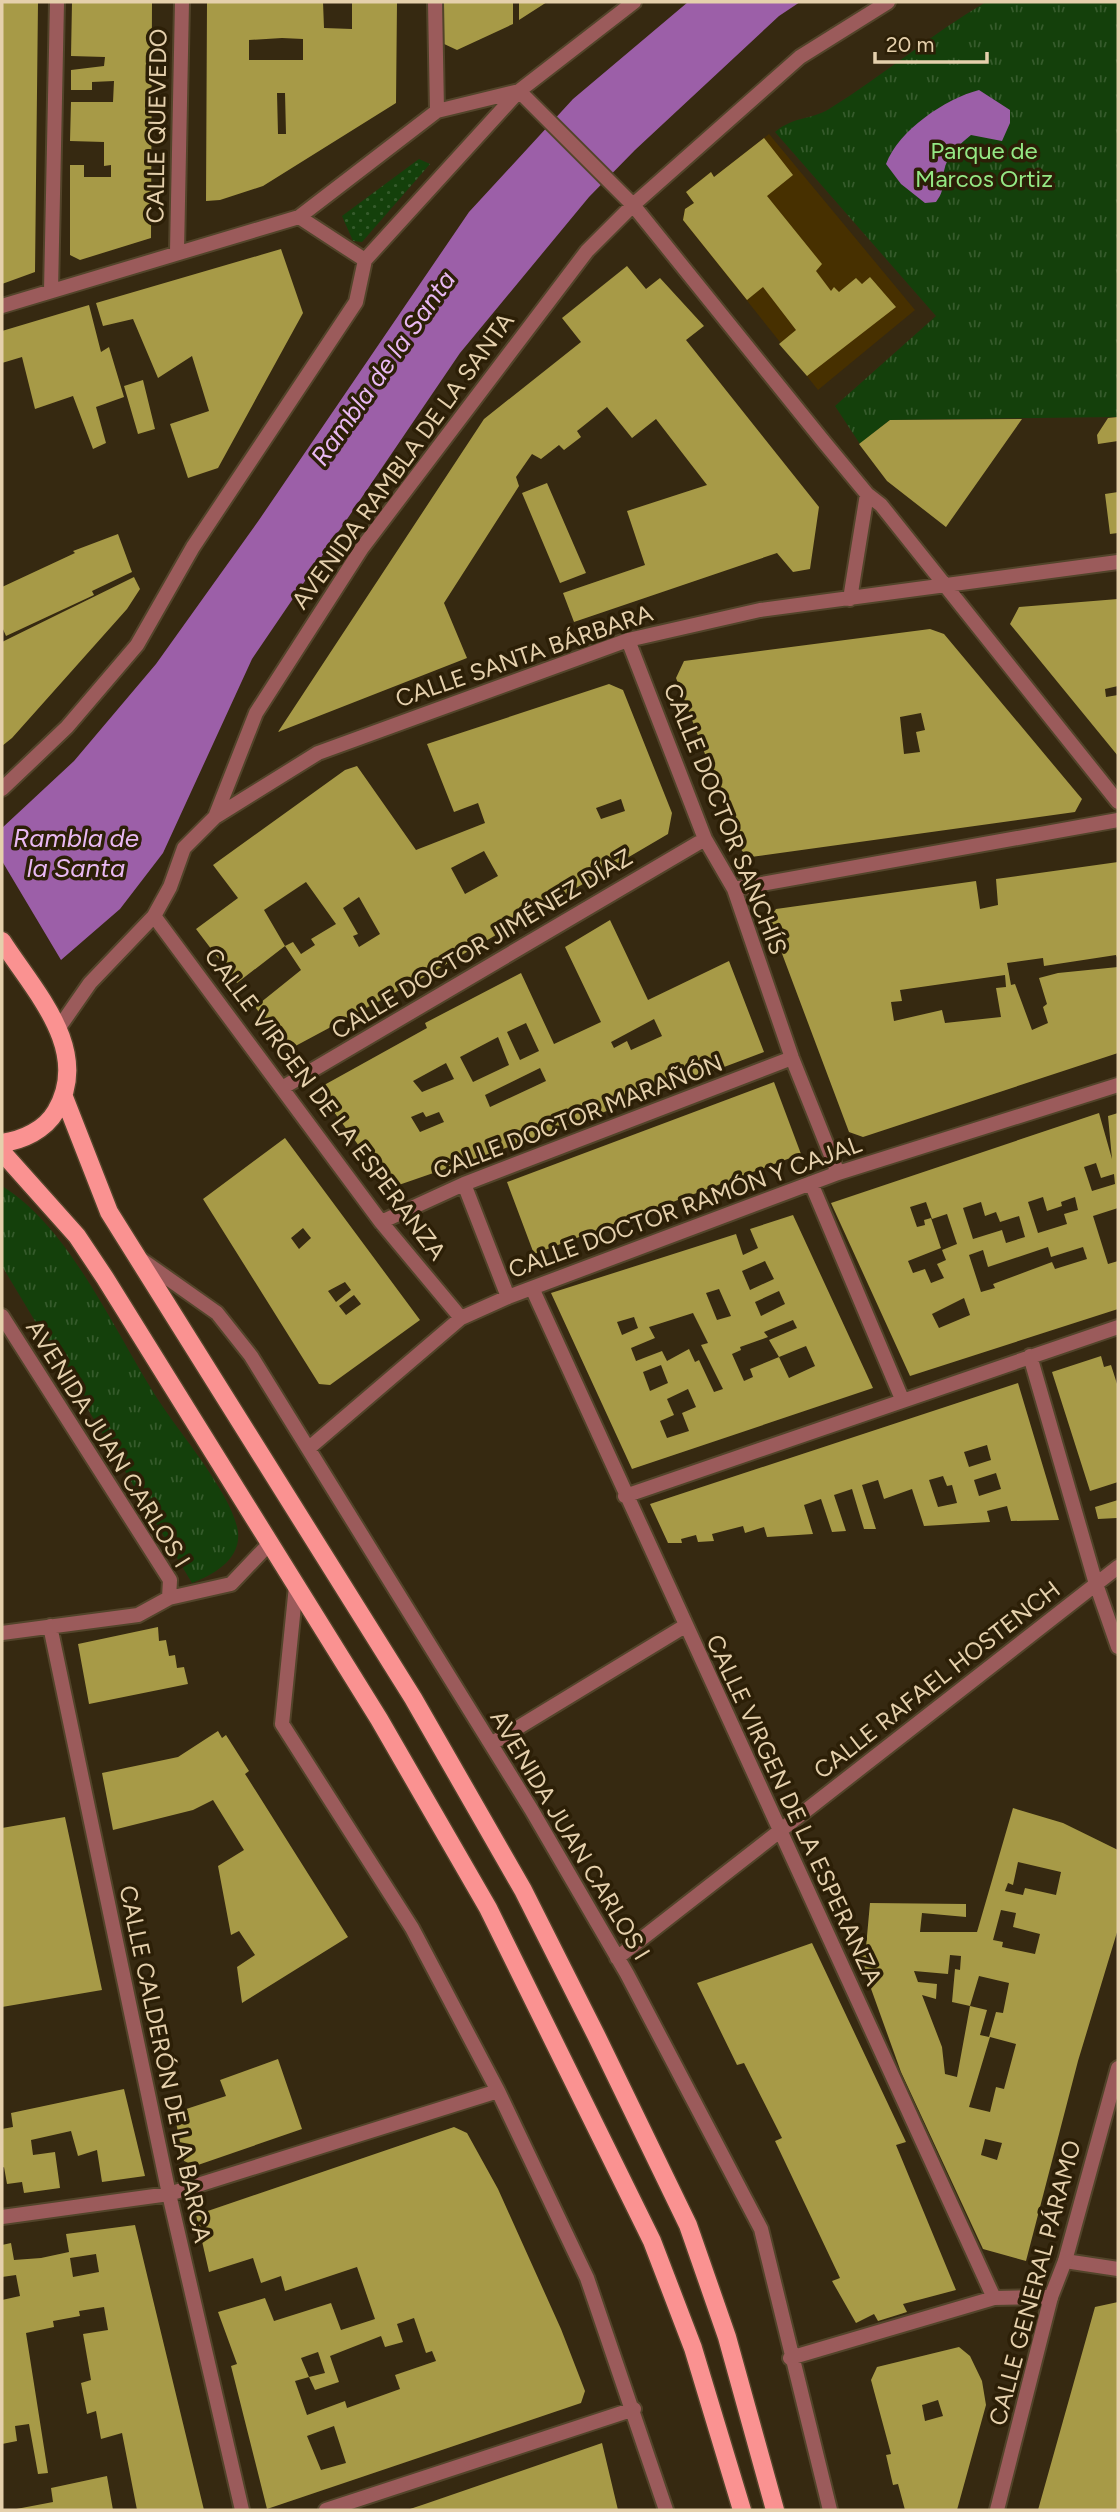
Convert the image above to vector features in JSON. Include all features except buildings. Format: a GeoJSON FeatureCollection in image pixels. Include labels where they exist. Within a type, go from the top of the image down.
{"type":"FeatureCollection","features":[{"type":"Feature","properties":{"kind":"main road"},"geometry":{"type":"LineString","coordinates":[[2,941],[58,1029],[68,1053],[70,1075],[64,1097],[53,1116],[37,1131],[2,1143]]}},
{"type":"Feature","properties":{"kind":"main road"},"geometry":{"type":"LineString","coordinates":[[64,1097],[109,1212],[413,1698],[523,1890],[688,2225],[727,2337],[775,2510]]}},
{"type":"Feature","properties":{"kind":"main road"},"geometry":{"type":"LineString","coordinates":[[2,1152],[77,1236],[379,1719],[488,1908],[652,2241],[694,2348],[742,2510]]}},
{"type":"Feature","properties":{"kind":"street"},"geometry":{"type":"LineString","coordinates":[[51,291],[57,2]]}},
{"type":"Feature","properties":{"kind":"street","name":"CALLE QUEVEDO"},"geometry":{"type":"LineString","coordinates":[[177,251],[182,2]]}},
{"type":"Feature","properties":{"kind":"street"},"geometry":{"type":"LineString","coordinates":[[435,2],[437,111]]}},
{"type":"Feature","properties":{"kind":"street"},"geometry":{"type":"LineString","coordinates":[[2,789],[67,726],[136,645],[193,547],[356,302],[365,260],[519,91],[634,2]]}},
{"type":"Feature","properties":{"kind":"street","name":"AVENIDA RAMBLA DE LA SANTA"},"geometry":{"type":"LineString","coordinates":[[58,1029],[89,984],[154,916],[170,887],[184,848],[215,817],[256,713],[362,548],[587,251],[633,205],[800,57],[888,2]]}},
{"type":"Feature","properties":{"kind":"street"},"geometry":{"type":"LineString","coordinates":[[2,306],[177,251],[299,218],[437,111],[519,91]]}},
{"type":"Feature","properties":{"kind":"street"},"geometry":{"type":"LineString","coordinates":[[519,91],[633,205],[867,494],[881,505],[1118,802]]}},
{"type":"Feature","properties":{"kind":"street"},"geometry":{"type":"LineString","coordinates":[[299,218],[365,260]]}},
{"type":"Feature","properties":{"kind":"street"},"geometry":{"type":"LineString","coordinates":[[850,599],[867,494]]}},
{"type":"Feature","properties":{"kind":"street","name":"CALLE SANTA BÁRBARA"},"geometry":{"type":"LineString","coordinates":[[215,817],[318,753],[523,676],[628,640],[760,610],[1118,562]]}},
{"type":"Feature","properties":{"kind":"street","name":"CALLE DOCTOR SANCHÍS"},"geometry":{"type":"LineString","coordinates":[[628,640],[705,839],[734,889],[792,1058],[838,1173]]}},
{"type":"Feature","properties":{"kind":"street"},"geometry":{"type":"LineString","coordinates":[[734,889],[1118,820]]}},
{"type":"Feature","properties":{"kind":"street","name":"CALLE DOCTOR JIMÉNEZ DÍAZ"},"geometry":{"type":"LineString","coordinates":[[282,1088],[705,839]]}},
{"type":"Feature","properties":{"kind":"street","name":"CALLE VIRGEN DE LA ESPERANZA"},"geometry":{"type":"LineString","coordinates":[[154,916],[381,1222],[461,1318]]}},
{"type":"Feature","properties":{"kind":"street","name":"CALLE DOCTOR MARAÑÓN"},"geometry":{"type":"LineString","coordinates":[[381,1222],[464,1184],[792,1058]]}},
{"type":"Feature","properties":{"kind":"street","name":"CALLE DOCTOR RAMÓN Y CAJAL"},"geometry":{"type":"LineString","coordinates":[[309,1448],[461,1318],[508,1297],[838,1173],[1118,1085]]}},
{"type":"Feature","properties":{"kind":"street"},"geometry":{"type":"LineString","coordinates":[[811,1183],[902,1399]]}},
{"type":"Feature","properties":{"kind":"street","name":"CALLE VIRGEN DE LA ESPERANZA"},"geometry":{"type":"LineString","coordinates":[[464,1184],[508,1297]]}},
{"type":"Feature","properties":{"kind":"street","name":"AVENIDA JUAN CARLOS I"},"geometry":{"type":"LineString","coordinates":[[139,1257],[217,1313],[251,1356],[491,1744],[617,1958],[761,2229],[790,2358],[830,2510]]}},
{"type":"Feature","properties":{"kind":"street","name":"CALLE VIRGEN DE LA ESPERANZA"},"geometry":{"type":"LineString","coordinates":[[532,1288],[994,2298]]}},
{"type":"Feature","properties":{"kind":"street","name":"AVENIDA JUAN CARLOS I"},"geometry":{"type":"LineString","coordinates":[[2,1316],[170,1580],[169,1598]]}},
{"type":"Feature","properties":{"kind":"street"},"geometry":{"type":"LineString","coordinates":[[625,1496],[1118,1327]]}},
{"type":"Feature","properties":{"kind":"street"},"geometry":{"type":"LineString","coordinates":[[1030,1356],[1096,1584],[1118,1647]]}},
{"type":"Feature","properties":{"kind":"street"},"geometry":{"type":"LineString","coordinates":[[2,1633],[138,1615],[169,1598],[231,1584],[270,1543]]}},
{"type":"Feature","properties":{"kind":"street","name":"CALLE RAFAEL HOSTENCH"},"geometry":{"type":"LineString","coordinates":[[617,1958],[1118,1567]]}},
{"type":"Feature","properties":{"kind":"street"},"geometry":{"type":"LineString","coordinates":[[296,1586],[282,1724],[412,1928],[498,2091],[587,2278],[634,2409],[666,2510]]}},
{"type":"Feature","properties":{"kind":"street","name":"CALLE CALDERÓN DE LA BARCA"},"geometry":{"type":"LineString","coordinates":[[50,1626],[169,2194],[242,2510]]}},
{"type":"Feature","properties":{"kind":"street"},"geometry":{"type":"LineString","coordinates":[[491,1744],[685,1626]]}},
{"type":"Feature","properties":{"kind":"street","name":"CALLE GENERAL PÁRAMO"},"geometry":{"type":"LineString","coordinates":[[997,2510],[1051,2297],[1065,2261],[1118,2068]]}},
{"type":"Feature","properties":{"kind":"street"},"geometry":{"type":"LineString","coordinates":[[2,2217],[169,2194],[498,2091]]}},
{"type":"Feature","properties":{"kind":"street"},"geometry":{"type":"LineString","coordinates":[[1065,2261],[1118,2269]]}},
{"type":"Feature","properties":{"kind":"street"},"geometry":{"type":"LineString","coordinates":[[790,2358],[994,2298],[1051,2297]]}},
{"type":"Feature","properties":{"kind":"street"},"geometry":{"type":"LineString","coordinates":[[326,2510],[634,2409]]}},
{"type":"Feature","properties":{"kind":"shaded area"},"geometry":{"type":"Polygon","coordinates":[[[769,134],[915,310],[818,390],[683,220],[685,209],[694,203],[686,192],[711,172],[714,177],[769,134]]]}},
{"type":"Feature","properties":{"kind":"green space","name":"Parque de Marcos Ortiz"},"geometry":{"type":"Polygon","coordinates":[[[986,2],[1118,2],[1118,417],[890,420],[860,444],[835,406],[936,316],[775,132],[789,123],[829,109],[986,2]]]}},
{"type":"Feature","properties":{"kind":"green space"},"geometry":{"type":"Polygon","coordinates":[[[419,159],[430,164],[362,242],[353,241],[342,216],[419,159]]]}},
{"type":"Feature","properties":{"kind":"green space"},"geometry":{"type":"Polygon","coordinates":[[[2,1186],[27,1205],[71,1256],[161,1404],[206,1466],[227,1501],[234,1517],[238,1542],[235,1551],[224,1565],[208,1576],[192,1583],[2,1266],[2,1186]]]}},
{"type":"Feature","properties":{"kind":"water","name":"Rambla de la Santa"},"geometry":{"type":"Polygon","coordinates":[[[688,2],[800,2],[779,16],[635,150],[589,197],[460,353],[252,659],[163,853],[120,909],[61,960],[2,861],[2,828],[74,761],[156,664],[259,520],[469,212],[573,99],[688,2]]]}},
{"type":"Feature","properties":{"kind":"water"},"geometry":{"type":"Polygon","coordinates":[[[979,90],[1010,110],[1010,123],[1002,141],[971,135],[948,160],[939,198],[936,202],[925,203],[901,184],[886,164],[892,151],[912,128],[938,108],[979,90]]]}}]}
